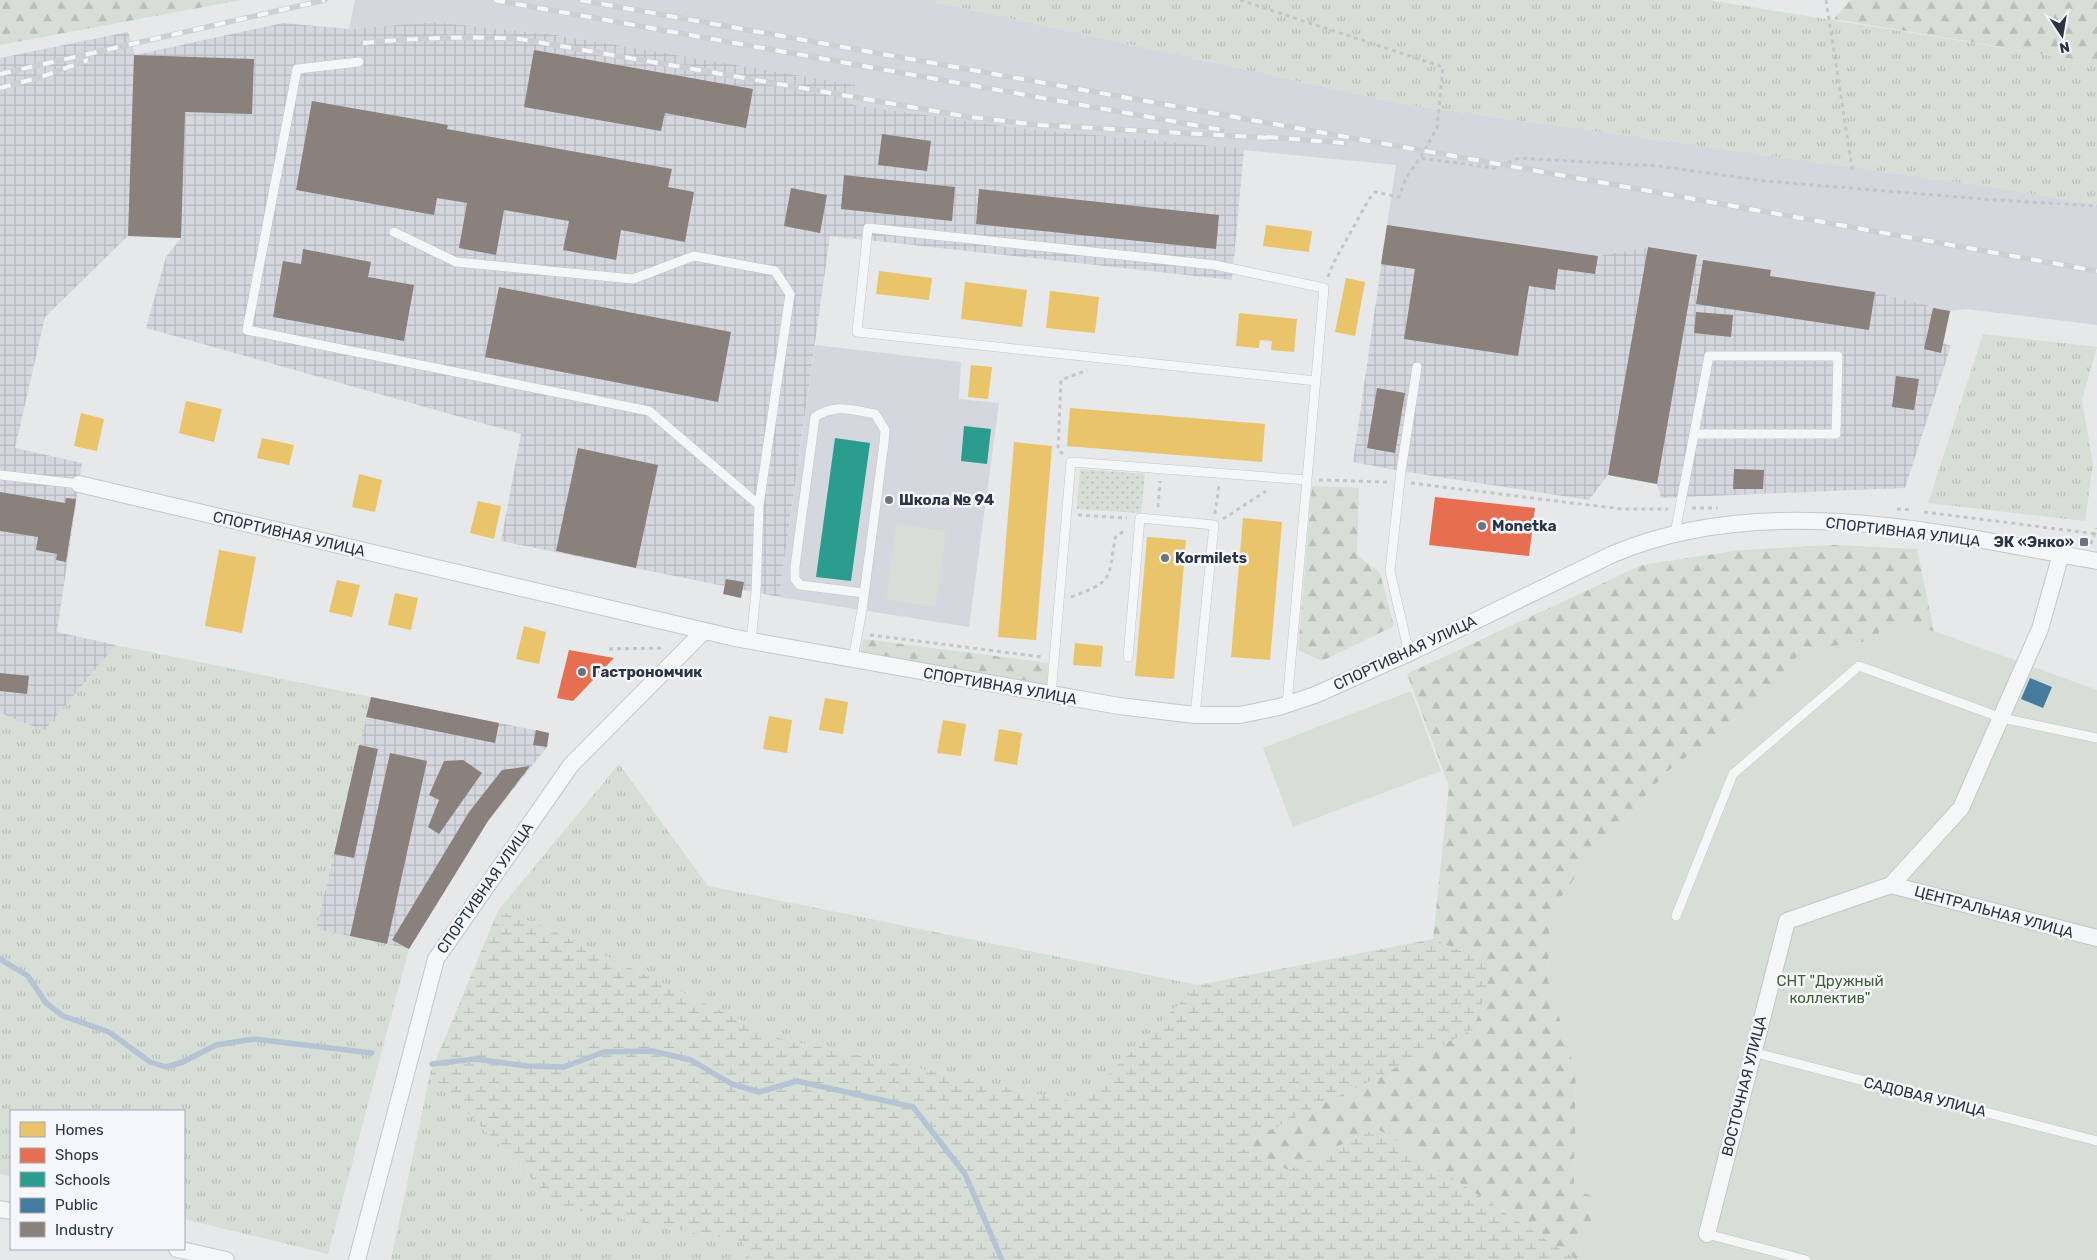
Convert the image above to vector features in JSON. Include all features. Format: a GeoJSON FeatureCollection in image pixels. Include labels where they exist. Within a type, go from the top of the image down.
{"type":"FeatureCollection","features":[{"type":"Feature","properties":{"kind":"street","name":"СПОРТИВНАЯ УЛИЦА"},"geometry":{"type":"LineString","coordinates":[[79,484],[703,632],[1051,695],[1119,706],[1195,715],[1240,715],[1315,695],[1409,653],[1613,554],[1643,542],[1675,533],[1721,525],[1833,522],[1946,535],[2097,561]]}},
{"type":"Feature","properties":{"kind":"street","name":"ВОСТОЧНАЯ УЛИЦА"},"geometry":{"type":"LineString","coordinates":[[1707,1234],[1787,921],[1891,885],[1961,808],[2040,629],[2061,554]]}},
{"type":"Feature","properties":{"kind":"street","name":"СПОРТИВНАЯ УЛИЦА"},"geometry":{"type":"LineString","coordinates":[[357,1260],[436,959],[571,765],[703,632]]}},
{"type":"Feature","properties":{"kind":"street","name":"ЦЕНТРАЛЬНАЯ УЛИЦА"},"geometry":{"type":"LineString","coordinates":[[1891,885],[2097,938]]}},
{"type":"Feature","properties":{"kind":"street"},"geometry":{"type":"LineString","coordinates":[[181,1250],[226,1260]]}},
{"type":"Feature","properties":{"kind":"lane"},"geometry":{"type":"LineString","coordinates":[[359,62],[297,69],[247,330],[649,411],[759,505]]}},
{"type":"Feature","properties":{"kind":"lane"},"geometry":{"type":"LineString","coordinates":[[1287,704],[1316,380],[1324,288],[1215,265],[868,228],[856,332],[1316,380]]}},
{"type":"Feature","properties":{"kind":"lane"},"geometry":{"type":"LineString","coordinates":[[394,232],[456,262],[634,279],[694,256],[775,271],[790,294],[759,505],[756,592],[751,640]]}},
{"type":"Feature","properties":{"kind":"lane"},"geometry":{"type":"LineString","coordinates":[[1675,533],[1709,356],[1838,356],[1836,434],[1695,434]]}},
{"type":"Feature","properties":{"kind":"lane"},"geometry":{"type":"LineString","coordinates":[[1409,653],[1390,571],[1400,482],[1417,367]]}},
{"type":"Feature","properties":{"kind":"lane"},"geometry":{"type":"LineString","coordinates":[[853,659],[864,594],[885,430],[875,414],[839,408],[825,410],[815,417],[794,566],[795,579],[800,585],[864,594]]}},
{"type":"Feature","properties":{"kind":"lane"},"geometry":{"type":"LineString","coordinates":[[1051,695],[1071,462],[1307,480]]}},
{"type":"Feature","properties":{"kind":"lane"},"geometry":{"type":"LineString","coordinates":[[0,475],[79,484]]}},
{"type":"Feature","properties":{"kind":"lane"},"geometry":{"type":"LineString","coordinates":[[1128,657],[1140,518],[1214,524],[1195,715]]}},
{"type":"Feature","properties":{"kind":"lane"},"geometry":{"type":"LineString","coordinates":[[1676,916],[1733,774],[1859,666],[2002,718],[2097,738]]}},
{"type":"Feature","properties":{"kind":"lane","name":"САДОВАЯ УЛИЦА"},"geometry":{"type":"LineString","coordinates":[[1752,1052],[2097,1141]]}},
{"type":"Feature","properties":{"kind":"lane"},"geometry":{"type":"LineString","coordinates":[[1707,1234],[1806,1260]]}},
{"type":"Feature","properties":{"kind":"path"},"geometry":{"type":"LineString","coordinates":[[1240,0],[1443,68],[1437,128],[1406,178],[1399,198],[1375,192],[1369,199],[1334,262],[1324,288]]}},
{"type":"Feature","properties":{"kind":"path"},"geometry":{"type":"LineString","coordinates":[[1826,0],[1853,174]]}},
{"type":"Feature","properties":{"kind":"path"},"geometry":{"type":"LineString","coordinates":[[1420,158],[1494,168],[1519,158],[1658,166],[1765,181],[1995,200],[2097,206]]}},
{"type":"Feature","properties":{"kind":"path"},"geometry":{"type":"LineString","coordinates":[[1071,462],[1058,450],[1061,380],[1088,370]]}},
{"type":"Feature","properties":{"kind":"path"},"geometry":{"type":"LineString","coordinates":[[1157,520],[1161,469]]}},
{"type":"Feature","properties":{"kind":"path"},"geometry":{"type":"LineString","coordinates":[[1214,524],[1220,473]]}},
{"type":"Feature","properties":{"kind":"path"},"geometry":{"type":"LineString","coordinates":[[1214,524],[1286,478]]}},
{"type":"Feature","properties":{"kind":"path"},"geometry":{"type":"LineString","coordinates":[[1307,480],[1400,482],[1621,509],[1718,508]]}},
{"type":"Feature","properties":{"kind":"path"},"geometry":{"type":"LineString","coordinates":[[1894,508],[2096,534],[2097,528]]}},
{"type":"Feature","properties":{"kind":"path"},"geometry":{"type":"LineString","coordinates":[[1066,514],[1140,518]]}},
{"type":"Feature","properties":{"kind":"path"},"geometry":{"type":"LineString","coordinates":[[1059,601],[1098,587],[1109,576],[1115,538],[1140,518]]}},
{"type":"Feature","properties":{"kind":"path"},"geometry":{"type":"LineString","coordinates":[[857,634],[1054,659]]}},
{"type":"Feature","properties":{"kind":"path"},"geometry":{"type":"LineString","coordinates":[[609,649],[687,648]]}},
{"type":"Feature","properties":{"kind":"shaded area"},"geometry":{"type":"Polygon","coordinates":[[[355,0],[926,0],[1403,104],[2004,189],[2097,205],[2097,325],[1966,309],[1950,311],[1875,292],[1770,276],[1771,271],[1703,260],[1697,255],[1648,247],[1598,256],[1387,225],[1396,165],[1019,128],[853,105],[855,86],[556,35],[434,22],[349,29],[355,0]]]}},
{"type":"Feature","properties":{"kind":"shaded area"},"geometry":{"type":"Polygon","coordinates":[[[434,22],[556,35],[855,85],[853,105],[1019,128],[1244,149],[1232,280],[830,236],[779,597],[501,541],[521,434],[146,328],[166,257],[181,238],[128,236],[45,317],[15,448],[82,463],[57,632],[116,645],[44,731],[0,713],[0,58],[128,32],[135,55],[283,23],[349,29],[434,22]]]}},
{"type":"Feature","properties":{"kind":"shaded area"},"geometry":{"type":"Polygon","coordinates":[[[1387,225],[1598,256],[1648,247],[1697,255],[1703,260],[1771,270],[1770,276],[1875,292],[1950,311],[1943,343],[1951,346],[1905,488],[1661,498],[1657,484],[1608,475],[1589,500],[1353,462],[1387,225]]]}},
{"type":"Feature","properties":{"kind":"shaded area","name":"Школа № 94"},"geometry":{"type":"Polygon","coordinates":[[[815,345],[961,362],[959,399],[999,403],[969,627],[779,597],[815,345]]]}},
{"type":"Feature","properties":{"kind":"shaded area"},"geometry":{"type":"Polygon","coordinates":[[[371,697],[549,733],[547,747],[488,821],[409,949],[316,929],[371,697]]]}},
{"type":"Feature","properties":{"kind":"green space"},"geometry":{"type":"Polygon","coordinates":[[[0,0],[241,0],[0,45],[0,0]]]}},
{"type":"Feature","properties":{"kind":"green space"},"geometry":{"type":"Polygon","coordinates":[[[926,0],[1708,0],[2097,63],[2097,205],[2004,189],[1403,104],[926,0]]]}},
{"type":"Feature","properties":{"kind":"green space"},"geometry":{"type":"Polygon","coordinates":[[[1850,0],[2097,0],[2097,63],[1834,19],[1850,0]]]}},
{"type":"Feature","properties":{"kind":"green space"},"geometry":{"type":"Polygon","coordinates":[[[1983,334],[2097,347],[2082,400],[2093,464],[2085,521],[1928,503],[1983,334]]]}},
{"type":"Feature","properties":{"kind":"green space"},"geometry":{"type":"Polygon","coordinates":[[[1080,469],[1145,474],[1141,513],[1077,509],[1080,469]]]}},
{"type":"Feature","properties":{"kind":"green space"},"geometry":{"type":"Polygon","coordinates":[[[1312,486],[1359,488],[1357,555],[1380,573],[1394,626],[1322,661],[1298,650],[1312,486]]]}},
{"type":"Feature","properties":{"kind":"green space"},"geometry":{"type":"Polygon","coordinates":[[[896,524],[946,531],[936,607],[886,600],[896,524]]]}},
{"type":"Feature","properties":{"kind":"green space"},"geometry":{"type":"Polygon","coordinates":[[[1833,545],[1917,549],[1934,631],[1883,624],[1876,640],[1802,651],[1764,698],[1667,772],[1590,857],[1550,913],[1548,980],[1576,1072],[1574,1190],[1599,1198],[1577,1260],[1376,1128],[1288,1170],[1238,1146],[1343,1093],[1493,965],[1433,939],[1449,786],[1407,674],[1642,565],[1741,550],[1833,545]]]}},
{"type":"Feature","properties":{"kind":"green space","name":"СНТ \"Дружный коллектив\""},"geometry":{"type":"Polygon","coordinates":[[[1883,624],[1934,631],[2097,690],[2097,1260],[1577,1260],[1599,1198],[1574,1190],[1576,1072],[1548,980],[1550,913],[1590,857],[1667,772],[1764,698],[1802,650],[1876,640],[1883,624]]]}},
{"type":"Feature","properties":{"kind":"green space"},"geometry":{"type":"Polygon","coordinates":[[[863,639],[1048,663],[1047,688],[860,656],[863,639]]]}},
{"type":"Feature","properties":{"kind":"green space"},"geometry":{"type":"Polygon","coordinates":[[[116,645],[371,697],[316,929],[409,949],[328,1254],[185,1219],[185,1110],[10,1110],[10,1177],[0,1174],[0,713],[44,731],[116,645]]]}},
{"type":"Feature","properties":{"kind":"green space"},"geometry":{"type":"Polygon","coordinates":[[[1411,691],[1441,771],[1293,827],[1263,748],[1411,691]]]}},
{"type":"Feature","properties":{"kind":"green space"},"geometry":{"type":"Polygon","coordinates":[[[619,764],[708,886],[1198,985],[1080,1103],[778,1038],[536,923],[498,911],[619,764]]]}},
{"type":"Feature","properties":{"kind":"green space"},"geometry":{"type":"Polygon","coordinates":[[[498,911],[536,923],[778,1038],[1080,1103],[1198,985],[1433,939],[1493,965],[1474,1029],[1238,1146],[1288,1170],[1376,1128],[1577,1260],[746,1260],[744,1242],[559,1207],[430,1074],[498,911]]]}},
{"type":"Feature","properties":{"kind":"green space"},"geometry":{"type":"Polygon","coordinates":[[[430,1074],[559,1207],[744,1242],[746,1260],[391,1260],[430,1074]]]}},
{"type":"Feature","properties":{"kind":"building: Homes"},"geometry":{"type":"Polygon","coordinates":[[[1266,225],[1312,231],[1309,252],[1263,246],[1266,225]]]}},
{"type":"Feature","properties":{"kind":"building: Homes"},"geometry":{"type":"Polygon","coordinates":[[[879,271],[932,278],[929,300],[876,294],[879,271]]]}},
{"type":"Feature","properties":{"kind":"building: Homes"},"geometry":{"type":"Polygon","coordinates":[[[1346,278],[1365,282],[1355,336],[1335,332],[1346,278]]]}},
{"type":"Feature","properties":{"kind":"building: Homes"},"geometry":{"type":"Polygon","coordinates":[[[965,282],[1027,290],[1022,327],[961,319],[965,282]]]}},
{"type":"Feature","properties":{"kind":"building: Homes"},"geometry":{"type":"Polygon","coordinates":[[[1050,291],[1099,297],[1095,333],[1046,328],[1050,291]]]}},
{"type":"Feature","properties":{"kind":"building: Homes"},"geometry":{"type":"Polygon","coordinates":[[[1239,313],[1297,319],[1294,352],[1271,350],[1272,341],[1260,340],[1259,348],[1236,346],[1239,313]]]}},
{"type":"Feature","properties":{"kind":"building: Homes"},"geometry":{"type":"Polygon","coordinates":[[[971,365],[992,367],[988,399],[968,397],[971,365]]]}},
{"type":"Feature","properties":{"kind":"building: Homes"},"geometry":{"type":"Polygon","coordinates":[[[186,401],[222,409],[214,442],[179,433],[186,401]]]}},
{"type":"Feature","properties":{"kind":"building: Homes"},"geometry":{"type":"Polygon","coordinates":[[[1070,408],[1265,424],[1262,462],[1067,446],[1070,408]]]}},
{"type":"Feature","properties":{"kind":"building: Homes"},"geometry":{"type":"Polygon","coordinates":[[[81,413],[104,419],[97,451],[74,446],[81,413]]]}},
{"type":"Feature","properties":{"kind":"building: Homes"},"geometry":{"type":"Polygon","coordinates":[[[262,438],[294,445],[289,465],[257,458],[262,438]]]}},
{"type":"Feature","properties":{"kind":"building: Homes"},"geometry":{"type":"Polygon","coordinates":[[[1014,442],[1052,446],[1036,640],[998,637],[1014,442]]]}},
{"type":"Feature","properties":{"kind":"building: Homes"},"geometry":{"type":"Polygon","coordinates":[[[359,474],[382,480],[375,512],[352,507],[359,474]]]}},
{"type":"Feature","properties":{"kind":"building: Homes"},"geometry":{"type":"Polygon","coordinates":[[[478,501],[501,506],[494,539],[470,533],[478,501]]]}},
{"type":"Feature","properties":{"kind":"building: Homes"},"geometry":{"type":"Polygon","coordinates":[[[1243,518],[1282,522],[1270,660],[1231,657],[1243,518]]]}},
{"type":"Feature","properties":{"kind":"building: Homes"},"geometry":{"type":"Polygon","coordinates":[[[1147,537],[1186,540],[1174,679],[1135,676],[1147,537]]]}},
{"type":"Feature","properties":{"kind":"building: Homes"},"geometry":{"type":"Polygon","coordinates":[[[219,550],[256,557],[242,633],[205,626],[219,550]]]}},
{"type":"Feature","properties":{"kind":"building: Homes"},"geometry":{"type":"Polygon","coordinates":[[[337,580],[360,585],[352,617],[329,612],[337,580]]]}},
{"type":"Feature","properties":{"kind":"building: Homes"},"geometry":{"type":"Polygon","coordinates":[[[395,593],[418,598],[411,630],[388,625],[395,593]]]}},
{"type":"Feature","properties":{"kind":"building: Homes"},"geometry":{"type":"Polygon","coordinates":[[[524,626],[546,632],[539,664],[516,659],[524,626]]]}},
{"type":"Feature","properties":{"kind":"building: Homes"},"geometry":{"type":"Polygon","coordinates":[[[1075,643],[1103,646],[1101,667],[1073,665],[1075,643]]]}},
{"type":"Feature","properties":{"kind":"building: Homes"},"geometry":{"type":"Polygon","coordinates":[[[825,698],[848,702],[843,734],[819,730],[825,698]]]}},
{"type":"Feature","properties":{"kind":"building: Homes"},"geometry":{"type":"Polygon","coordinates":[[[769,716],[792,720],[787,753],[763,749],[769,716]]]}},
{"type":"Feature","properties":{"kind":"building: Homes"},"geometry":{"type":"Polygon","coordinates":[[[943,720],[966,724],[961,756],[937,753],[943,720]]]}},
{"type":"Feature","properties":{"kind":"building: Homes"},"geometry":{"type":"Polygon","coordinates":[[[999,729],[1022,733],[1017,765],[994,761],[999,729]]]}},
{"type":"Feature","properties":{"kind":"building: Shops","name":"Monetka"},"geometry":{"type":"Polygon","coordinates":[[[1435,497],[1535,508],[1529,556],[1429,545],[1435,497]]]}},
{"type":"Feature","properties":{"kind":"building: Shops","name":"Гастрономчик"},"geometry":{"type":"Polygon","coordinates":[[[569,650],[614,658],[573,701],[557,698],[569,650]]]}},
{"type":"Feature","properties":{"kind":"building: Schools"},"geometry":{"type":"Polygon","coordinates":[[[964,426],[991,429],[987,464],[961,461],[964,426]]]}},
{"type":"Feature","properties":{"kind":"building: Schools"},"geometry":{"type":"Polygon","coordinates":[[[835,438],[870,443],[851,581],[816,577],[835,438]]]}},
{"type":"Feature","properties":{"kind":"building: Public"},"geometry":{"type":"Polygon","coordinates":[[[2030,678],[2052,687],[2043,708],[2021,699],[2030,678]]]}},
{"type":"Feature","properties":{"kind":"building: Industry"},"geometry":{"type":"Polygon","coordinates":[[[534,50],[753,89],[746,128],[665,113],[661,131],[524,107],[534,50]]]}},
{"type":"Feature","properties":{"kind":"building: Industry"},"geometry":{"type":"Polygon","coordinates":[[[134,55],[254,59],[252,114],[185,112],[181,238],[128,236],[134,55]]]}},
{"type":"Feature","properties":{"kind":"building: Industry"},"geometry":{"type":"Polygon","coordinates":[[[312,101],[448,125],[447,129],[672,169],[668,187],[694,192],[685,242],[621,230],[616,260],[563,250],[569,221],[504,210],[496,255],[459,248],[467,203],[437,198],[434,215],[296,190],[312,101]]]}},
{"type":"Feature","properties":{"kind":"building: Industry"},"geometry":{"type":"Polygon","coordinates":[[[882,134],[931,141],[927,171],[878,165],[882,134]]]}},
{"type":"Feature","properties":{"kind":"building: Industry"},"geometry":{"type":"Polygon","coordinates":[[[844,175],[955,187],[952,221],[841,209],[844,175]]]}},
{"type":"Feature","properties":{"kind":"building: Industry"},"geometry":{"type":"Polygon","coordinates":[[[791,188],[827,195],[820,233],[784,226],[791,188]]]}},
{"type":"Feature","properties":{"kind":"building: Industry"},"geometry":{"type":"Polygon","coordinates":[[[979,189],[1219,215],[1216,249],[976,224],[979,189]]]}},
{"type":"Feature","properties":{"kind":"building: Industry"},"geometry":{"type":"Polygon","coordinates":[[[1387,225],[1598,256],[1595,274],[1558,269],[1555,290],[1529,286],[1518,356],[1404,339],[1415,269],[1381,264],[1387,225]]]}},
{"type":"Feature","properties":{"kind":"building: Industry"},"geometry":{"type":"Polygon","coordinates":[[[1648,247],[1697,255],[1657,484],[1608,475],[1648,247]]]}},
{"type":"Feature","properties":{"kind":"building: Industry"},"geometry":{"type":"Polygon","coordinates":[[[303,249],[371,262],[368,277],[414,285],[404,341],[273,317],[283,261],[301,264],[303,249]]]}},
{"type":"Feature","properties":{"kind":"building: Industry"},"geometry":{"type":"Polygon","coordinates":[[[1703,260],[1771,270],[1770,276],[1875,292],[1869,330],[1696,304],[1703,260]]]}},
{"type":"Feature","properties":{"kind":"building: Industry"},"geometry":{"type":"Polygon","coordinates":[[[499,287],[731,332],[718,402],[485,357],[499,287]]]}},
{"type":"Feature","properties":{"kind":"building: Industry"},"geometry":{"type":"Polygon","coordinates":[[[1933,308],[1950,311],[1941,353],[1924,349],[1933,308]]]}},
{"type":"Feature","properties":{"kind":"building: Industry"},"geometry":{"type":"Polygon","coordinates":[[[1696,312],[1733,315],[1731,337],[1694,333],[1696,312]]]}},
{"type":"Feature","properties":{"kind":"building: Industry"},"geometry":{"type":"Polygon","coordinates":[[[1896,376],[1919,379],[1914,410],[1892,407],[1896,376]]]}},
{"type":"Feature","properties":{"kind":"building: Industry"},"geometry":{"type":"Polygon","coordinates":[[[1377,388],[1405,393],[1395,453],[1367,448],[1377,388]]]}},
{"type":"Feature","properties":{"kind":"building: Industry"},"geometry":{"type":"Polygon","coordinates":[[[578,448],[658,465],[636,568],[556,551],[578,448]]]}},
{"type":"Feature","properties":{"kind":"building: Industry"},"geometry":{"type":"Polygon","coordinates":[[[1734,469],[1764,470],[1763,489],[1733,489],[1734,469]]]}},
{"type":"Feature","properties":{"kind":"building: Industry"},"geometry":{"type":"Polygon","coordinates":[[[0,492],[65,503],[66,498],[76,499],[66,562],[56,560],[57,554],[36,550],[38,537],[0,531],[0,492]]]}},
{"type":"Feature","properties":{"kind":"building: Industry"},"geometry":{"type":"Polygon","coordinates":[[[726,579],[744,582],[741,598],[723,594],[726,579]]]}},
{"type":"Feature","properties":{"kind":"building: Industry"},"geometry":{"type":"Polygon","coordinates":[[[0,673],[29,676],[27,694],[0,691],[0,673]]]}},
{"type":"Feature","properties":{"kind":"building: Industry"},"geometry":{"type":"Polygon","coordinates":[[[371,697],[499,723],[495,743],[366,717],[371,697]]]}},
{"type":"Feature","properties":{"kind":"building: Industry"},"geometry":{"type":"Polygon","coordinates":[[[536,730],[549,733],[547,747],[533,745],[536,730]]]}},
{"type":"Feature","properties":{"kind":"building: Industry"},"geometry":{"type":"Polygon","coordinates":[[[359,745],[378,749],[354,858],[334,854],[359,745]]]}},
{"type":"Feature","properties":{"kind":"building: Industry"},"geometry":{"type":"Polygon","coordinates":[[[390,753],[427,761],[387,944],[350,936],[390,753]]]}},
{"type":"Feature","properties":{"kind":"building: Industry"},"geometry":{"type":"Polygon","coordinates":[[[463,760],[482,773],[439,834],[428,827],[439,800],[429,795],[444,761],[463,760]]]}},
{"type":"Feature","properties":{"kind":"building: Industry"},"geometry":{"type":"Polygon","coordinates":[[[530,766],[488,821],[409,949],[392,940],[469,812],[502,770],[530,766]]]}},
{"type":"Feature","properties":{"kind":"waterway"},"geometry":{"type":"LineString","coordinates":[[0,959],[28,976],[46,1003],[63,1016],[109,1032],[150,1062],[166,1067],[183,1062],[216,1045],[254,1039],[372,1053]]}},
{"type":"Feature","properties":{"kind":"waterway"},"geometry":{"type":"LineString","coordinates":[[432,1064],[475,1059],[527,1066],[564,1067],[604,1052],[652,1051],[691,1060],[732,1084],[759,1092],[797,1081],[913,1107],[965,1174],[1002,1260]]}},
{"type":"Feature","properties":{"kind":"railway"},"geometry":{"type":"LineString","coordinates":[[0,74],[325,0]]}},
{"type":"Feature","properties":{"kind":"railway"},"geometry":{"type":"LineString","coordinates":[[494,0],[1222,130]]}},
{"type":"Feature","properties":{"kind":"railway"},"geometry":{"type":"LineString","coordinates":[[580,0],[2097,271]]}},
{"type":"Feature","properties":{"kind":"railway"},"geometry":{"type":"LineString","coordinates":[[363,43],[442,38],[520,39],[969,117],[1039,125],[1272,138]]}},
{"type":"Feature","properties":{"kind":"railway"},"geometry":{"type":"LineString","coordinates":[[0,88],[41,77],[88,60]]}},
{"type":"Feature","properties":{"kind":"railway"},"geometry":{"type":"LineString","coordinates":[[1267,137],[1344,143]]}},
{"type":"Feature","properties":{"kind":"place","name":"Школа № 94"},"geometry":{"type":"Point","coordinates":[889,500]}},
{"type":"Feature","properties":{"kind":"place","name":"Monetka"},"geometry":{"type":"Point","coordinates":[1482,526]}},
{"type":"Feature","properties":{"kind":"place","name":"ЭК «Энко»"},"geometry":{"type":"Point","coordinates":[2084,542]}},
{"type":"Feature","properties":{"kind":"place","name":"Kormilets"},"geometry":{"type":"Point","coordinates":[1165,558]}},
{"type":"Feature","properties":{"kind":"place","name":"Гастрономчик"},"geometry":{"type":"Point","coordinates":[582,672]}}]}
